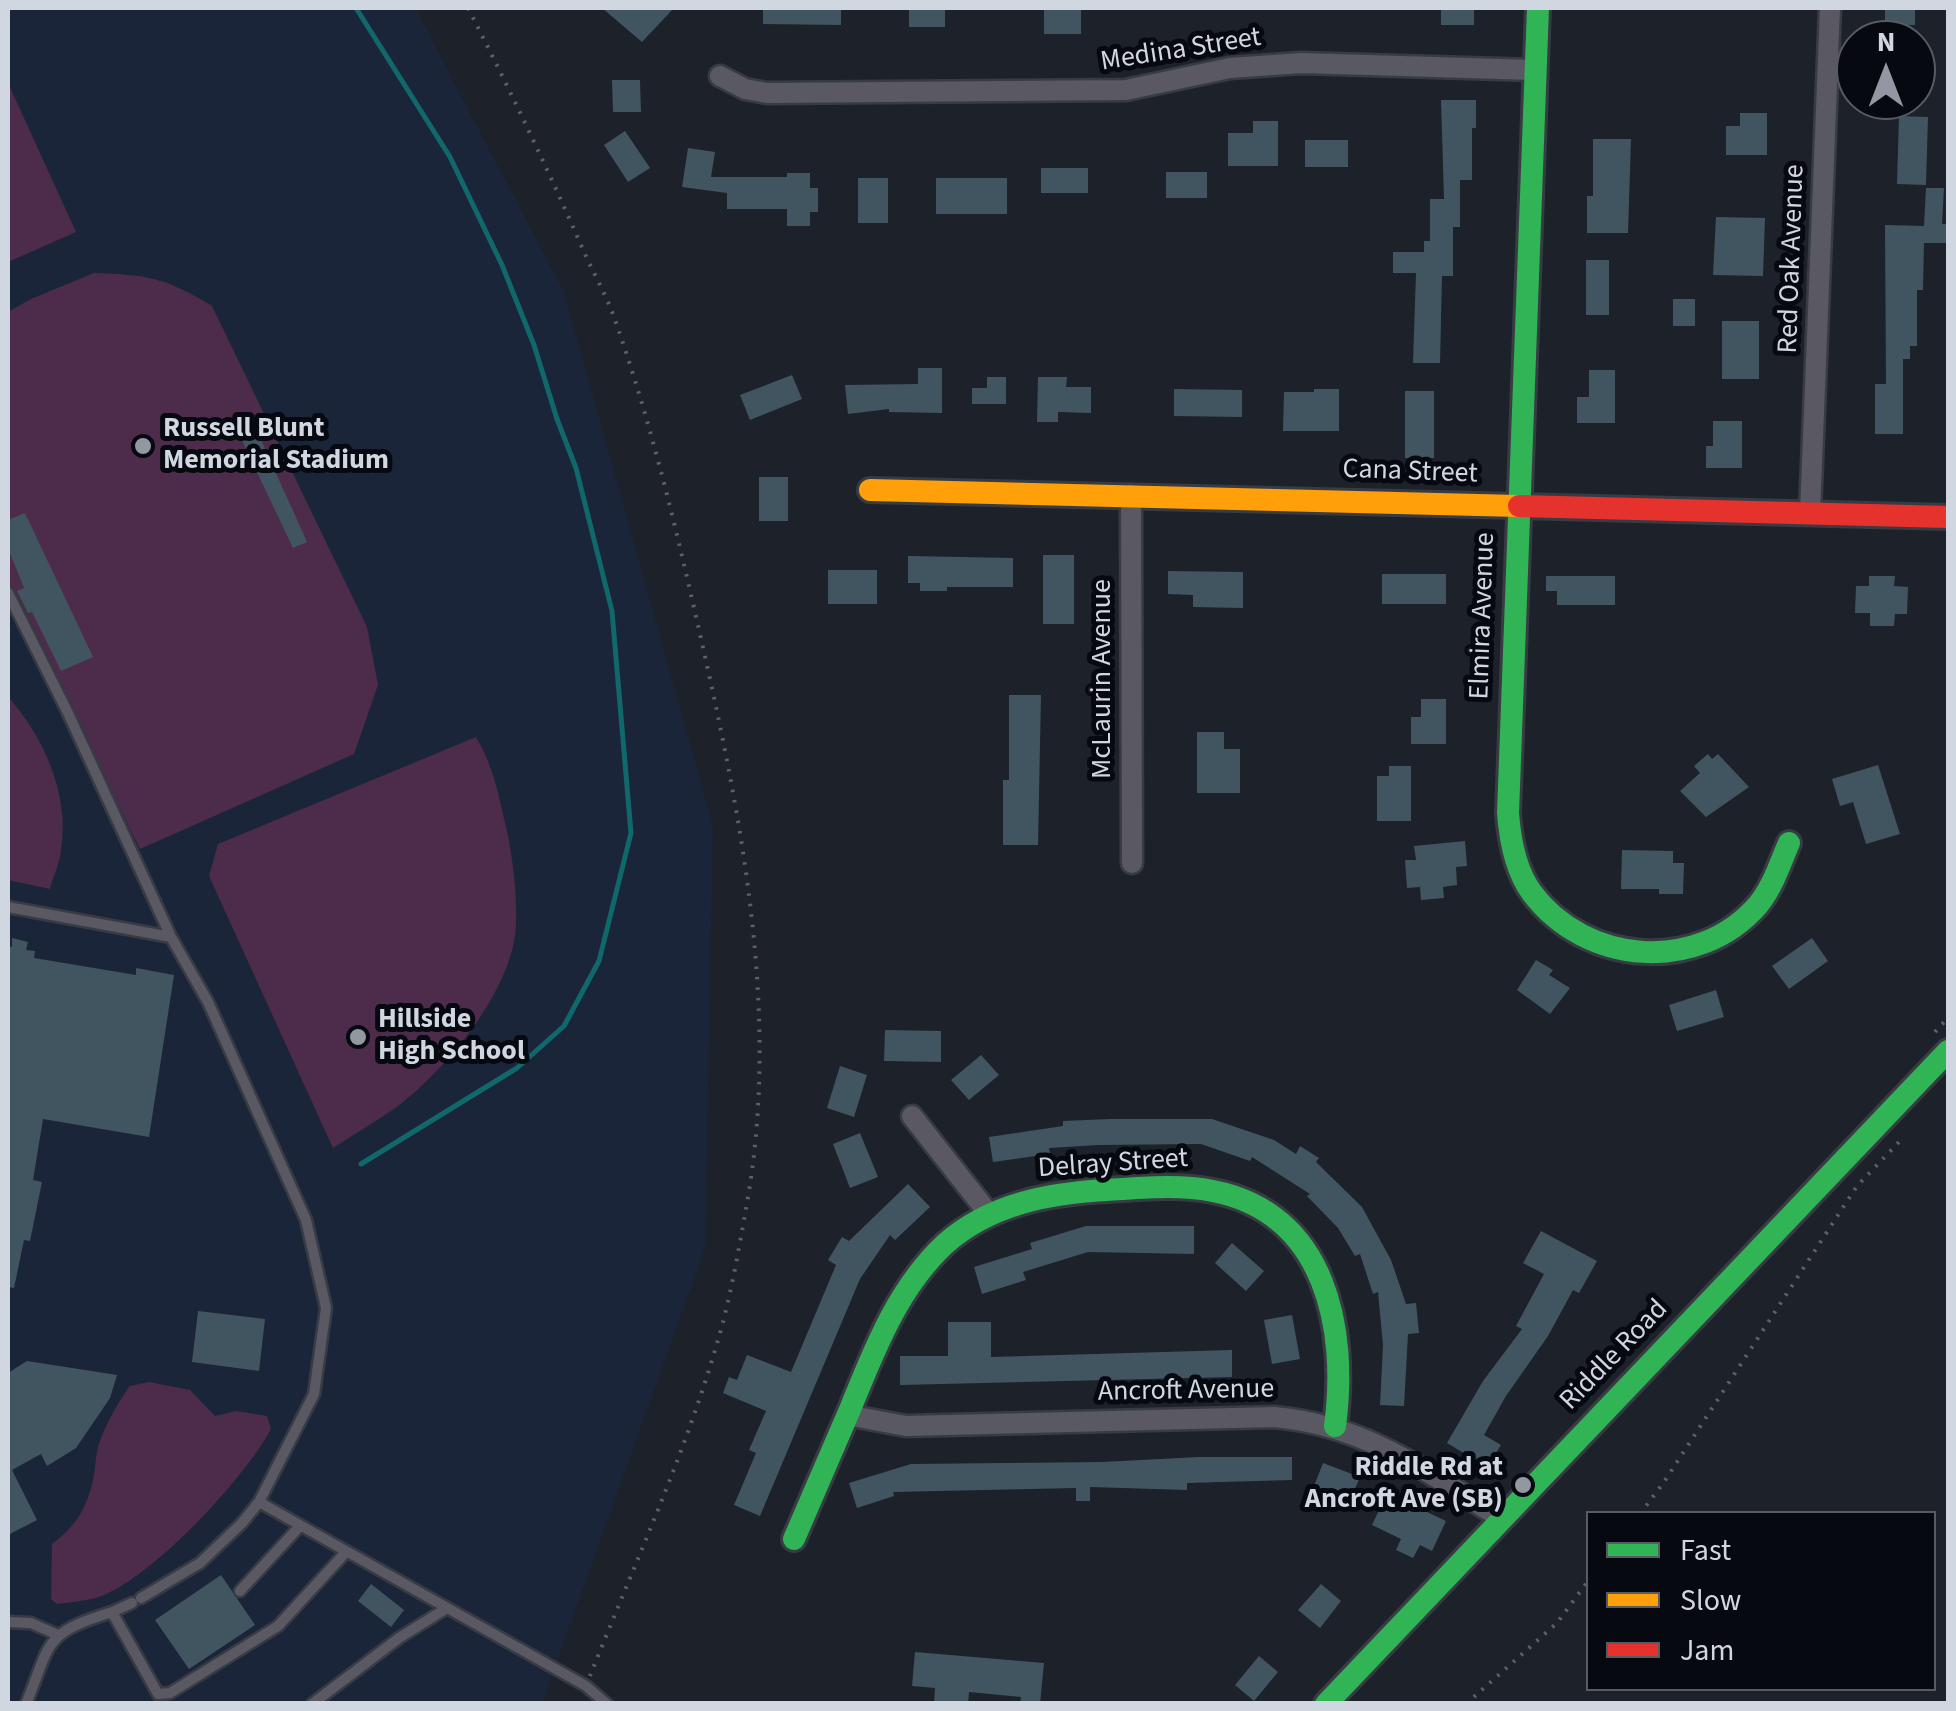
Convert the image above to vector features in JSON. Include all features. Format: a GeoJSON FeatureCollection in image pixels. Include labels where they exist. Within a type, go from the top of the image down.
{"type":"FeatureCollection","features":[{"type":"Feature","properties":{"kind":"street","name":"Elmira Avenue"},"geometry":{"type":"LineString","coordinates":[[1538,8],[1508,813],[1514,854],[1530,890],[1575,933],[1609,949],[1645,955],[1682,951],[1714,939],[1748,915],[1772,882],[1789,843]]}},
{"type":"Feature","properties":{"kind":"street","name":"Red Oak Avenue"},"geometry":{"type":"LineString","coordinates":[[1810,513],[1830,8]]}},
{"type":"Feature","properties":{"kind":"street","name":"Medina Street"},"geometry":{"type":"LineString","coordinates":[[720,76],[745,89],[767,93],[1050,93],[1126,90],[1266,64],[1534,70]]}},
{"type":"Feature","properties":{"kind":"street","name":"Cana Street"},"geometry":{"type":"LineString","coordinates":[[870,490],[1948,517]]}},
{"type":"Feature","properties":{"kind":"street","name":"McLaurin Avenue"},"geometry":{"type":"LineString","coordinates":[[1131,495],[1132,864]]}},
{"type":"Feature","properties":{"kind":"street","name":"Riddle Road"},"geometry":{"type":"LineString","coordinates":[[1326,1704],[1948,1051]]}},
{"type":"Feature","properties":{"kind":"street"},"geometry":{"type":"LineString","coordinates":[[912,1116],[989,1214]]}},
{"type":"Feature","properties":{"kind":"street","name":"Delray Street"},"geometry":{"type":"LineString","coordinates":[[794,1539],[884,1328],[901,1297],[948,1243],[989,1214],[1048,1196],[1100,1190],[1202,1188],[1250,1202],[1271,1216],[1306,1249],[1329,1298],[1342,1358],[1335,1426]]}},
{"type":"Feature","properties":{"kind":"street","name":"Ancroft Avenue"},"geometry":{"type":"LineString","coordinates":[[847,1415],[906,1426],[1274,1417],[1335,1426],[1405,1458],[1502,1519]]}},
{"type":"Feature","properties":{"kind":"lane"},"geometry":{"type":"LineString","coordinates":[[8,592],[170,937],[208,1002],[306,1220],[326,1308],[314,1394],[258,1502],[200,1563],[137,1600],[74,1624],[51,1640],[26,1704]]}},
{"type":"Feature","properties":{"kind":"lane"},"geometry":{"type":"LineString","coordinates":[[8,906],[170,937]]}},
{"type":"Feature","properties":{"kind":"lane"},"geometry":{"type":"LineString","coordinates":[[258,1502],[586,1686],[606,1704]]}},
{"type":"Feature","properties":{"kind":"lane"},"geometry":{"type":"LineString","coordinates":[[240,1591],[300,1526]]}},
{"type":"Feature","properties":{"kind":"lane"},"geometry":{"type":"LineString","coordinates":[[112,1612],[158,1694],[170,1693],[278,1626],[346,1552]]}},
{"type":"Feature","properties":{"kind":"lane"},"geometry":{"type":"LineString","coordinates":[[312,1704],[399,1638],[447,1608]]}},
{"type":"Feature","properties":{"kind":"lane"},"geometry":{"type":"LineString","coordinates":[[8,1622],[31,1624],[58,1635]]}},
{"type":"Feature","properties":{"kind":"path"},"geometry":{"type":"LineString","coordinates":[[468,8],[542,156],[612,314],[648,425],[708,668],[731,784],[755,950],[759,1064],[754,1145],[748,1200],[718,1338],[691,1421],[586,1686]]}},
{"type":"Feature","properties":{"kind":"path"},"geometry":{"type":"LineString","coordinates":[[1924,1045],[1948,1018]]}},
{"type":"Feature","properties":{"kind":"path"},"geometry":{"type":"LineString","coordinates":[[1642,1511],[1848,1198],[1900,1142],[1893,1112]]}},
{"type":"Feature","properties":{"kind":"path"},"geometry":{"type":"LineString","coordinates":[[1466,1704],[1557,1623],[1586,1585]]}},
{"type":"Feature","properties":{"kind":"shaded area","name":"Hillside High School"},"geometry":{"type":"Polygon","coordinates":[[[8,8],[415,8],[564,292],[713,826],[705,1248],[542,1703],[8,1704],[8,8]]]}},
{"type":"Feature","properties":{"kind":"shaded area"},"geometry":{"type":"Polygon","coordinates":[[[8,83],[76,232],[8,262],[8,83]]]}},
{"type":"Feature","properties":{"kind":"shaded area","name":"Russell Blunt Memorial Stadium"},"geometry":{"type":"Polygon","coordinates":[[[94,273],[156,279],[212,306],[367,627],[378,685],[354,754],[140,849],[8,580],[8,312],[94,273]]]}},
{"type":"Feature","properties":{"kind":"shaded area"},"geometry":{"type":"Polygon","coordinates":[[[8,697],[43,748],[58,788],[63,829],[50,889],[8,880],[8,697]]]}},
{"type":"Feature","properties":{"kind":"shaded area"},"geometry":{"type":"Polygon","coordinates":[[[476,737],[495,783],[513,865],[513,948],[491,999],[457,1049],[398,1106],[333,1148],[209,876],[218,844],[476,737]]]}},
{"type":"Feature","properties":{"kind":"shaded area"},"geometry":{"type":"Polygon","coordinates":[[[149,1382],[190,1390],[215,1416],[236,1411],[267,1416],[271,1429],[218,1500],[142,1572],[96,1598],[57,1604],[51,1599],[52,1544],[83,1508],[93,1480],[98,1446],[117,1405],[130,1386],[149,1382]]]}},
{"type":"Feature","properties":{"kind":"building"},"geometry":{"type":"Polygon","coordinates":[[[602,8],[674,8],[642,42],[602,8]]]}},
{"type":"Feature","properties":{"kind":"building"},"geometry":{"type":"Polygon","coordinates":[[[763,8],[841,8],[841,25],[763,24],[763,8]]]}},
{"type":"Feature","properties":{"kind":"building"},"geometry":{"type":"Polygon","coordinates":[[[909,8],[945,8],[945,27],[909,27],[909,8]]]}},
{"type":"Feature","properties":{"kind":"building"},"geometry":{"type":"Polygon","coordinates":[[[1044,8],[1081,8],[1081,34],[1044,34],[1044,8]]]}},
{"type":"Feature","properties":{"kind":"building"},"geometry":{"type":"Polygon","coordinates":[[[1441,8],[1474,8],[1474,25],[1441,25],[1441,8]]]}},
{"type":"Feature","properties":{"kind":"building"},"geometry":{"type":"Polygon","coordinates":[[[1885,8],[1915,8],[1915,20],[1885,20],[1885,8]]]}},
{"type":"Feature","properties":{"kind":"building"},"geometry":{"type":"Polygon","coordinates":[[[612,80],[640,80],[641,112],[613,112],[612,80]]]}},
{"type":"Feature","properties":{"kind":"building"},"geometry":{"type":"Polygon","coordinates":[[[1441,100],[1476,100],[1472,180],[1460,180],[1460,227],[1453,227],[1453,276],[1442,276],[1440,363],[1413,363],[1416,273],[1393,273],[1393,252],[1424,252],[1424,241],[1430,241],[1430,199],[1444,199],[1441,100]]]}},
{"type":"Feature","properties":{"kind":"building"},"geometry":{"type":"Polygon","coordinates":[[[1740,113],[1767,113],[1767,155],[1726,155],[1726,126],[1740,126],[1740,113]]]}},
{"type":"Feature","properties":{"kind":"building"},"geometry":{"type":"Polygon","coordinates":[[[1899,120],[1928,120],[1926,185],[1897,184],[1899,120]]]}},
{"type":"Feature","properties":{"kind":"building"},"geometry":{"type":"Polygon","coordinates":[[[1253,121],[1278,121],[1278,166],[1228,166],[1228,133],[1253,133],[1253,121]]]}},
{"type":"Feature","properties":{"kind":"building"},"geometry":{"type":"Polygon","coordinates":[[[625,131],[650,168],[628,182],[604,145],[625,131]]]}},
{"type":"Feature","properties":{"kind":"building"},"geometry":{"type":"Polygon","coordinates":[[[1593,139],[1631,139],[1628,233],[1587,233],[1587,196],[1593,196],[1593,139]]]}},
{"type":"Feature","properties":{"kind":"building"},"geometry":{"type":"Polygon","coordinates":[[[1305,140],[1348,140],[1348,167],[1305,167],[1305,140]]]}},
{"type":"Feature","properties":{"kind":"building"},"geometry":{"type":"Polygon","coordinates":[[[688,148],[715,152],[711,177],[787,177],[787,173],[810,173],[810,188],[818,188],[818,212],[810,212],[810,226],[787,226],[787,209],[727,209],[727,193],[682,187],[688,148]]]}},
{"type":"Feature","properties":{"kind":"building"},"geometry":{"type":"Polygon","coordinates":[[[1041,168],[1088,168],[1088,193],[1041,193],[1041,168]]]}},
{"type":"Feature","properties":{"kind":"building"},"geometry":{"type":"Polygon","coordinates":[[[1166,172],[1207,172],[1207,198],[1166,198],[1166,172]]]}},
{"type":"Feature","properties":{"kind":"building"},"geometry":{"type":"Polygon","coordinates":[[[858,178],[888,178],[888,223],[858,223],[858,178]]]}},
{"type":"Feature","properties":{"kind":"building"},"geometry":{"type":"Polygon","coordinates":[[[936,178],[1007,178],[1007,214],[936,214],[936,178]]]}},
{"type":"Feature","properties":{"kind":"building"},"geometry":{"type":"Polygon","coordinates":[[[1926,188],[1944,188],[1942,224],[1948,224],[1948,243],[1924,243],[1923,290],[1917,290],[1917,346],[1910,346],[1910,359],[1903,359],[1903,434],[1875,434],[1875,384],[1886,384],[1885,225],[1924,226],[1926,188]]]}},
{"type":"Feature","properties":{"kind":"building"},"geometry":{"type":"Polygon","coordinates":[[[1716,217],[1765,218],[1763,276],[1713,275],[1716,217]]]}},
{"type":"Feature","properties":{"kind":"building"},"geometry":{"type":"Polygon","coordinates":[[[1586,260],[1609,260],[1609,315],[1586,315],[1586,260]]]}},
{"type":"Feature","properties":{"kind":"building"},"geometry":{"type":"Polygon","coordinates":[[[1673,299],[1695,299],[1695,326],[1673,326],[1673,299]]]}},
{"type":"Feature","properties":{"kind":"building"},"geometry":{"type":"Polygon","coordinates":[[[1722,321],[1759,321],[1759,379],[1722,379],[1722,321]]]}},
{"type":"Feature","properties":{"kind":"building"},"geometry":{"type":"Polygon","coordinates":[[[918,368],[942,368],[942,413],[889,409],[848,414],[845,385],[918,384],[918,368]]]}},
{"type":"Feature","properties":{"kind":"building"},"geometry":{"type":"Polygon","coordinates":[[[1589,370],[1615,370],[1615,423],[1577,423],[1577,397],[1589,397],[1589,370]]]}},
{"type":"Feature","properties":{"kind":"building"},"geometry":{"type":"Polygon","coordinates":[[[792,375],[802,399],[750,420],[740,395],[792,375]]]}},
{"type":"Feature","properties":{"kind":"building"},"geometry":{"type":"Polygon","coordinates":[[[987,377],[1006,377],[1006,404],[972,404],[972,388],[987,388],[987,377]]]}},
{"type":"Feature","properties":{"kind":"building"},"geometry":{"type":"Polygon","coordinates":[[[1038,377],[1067,377],[1066,387],[1091,387],[1091,413],[1058,412],[1058,422],[1037,422],[1038,377]]]}},
{"type":"Feature","properties":{"kind":"building"},"geometry":{"type":"Polygon","coordinates":[[[1174,389],[1242,390],[1242,417],[1174,416],[1174,389]]]}},
{"type":"Feature","properties":{"kind":"building"},"geometry":{"type":"Polygon","coordinates":[[[1339,389],[1339,431],[1283,431],[1284,392],[1339,389]]]}},
{"type":"Feature","properties":{"kind":"building"},"geometry":{"type":"Polygon","coordinates":[[[1405,391],[1434,391],[1434,458],[1405,458],[1405,391]]]}},
{"type":"Feature","properties":{"kind":"building"},"geometry":{"type":"Polygon","coordinates":[[[1713,421],[1742,421],[1742,468],[1706,468],[1706,446],[1713,446],[1713,421]]]}},
{"type":"Feature","properties":{"kind":"building"},"geometry":{"type":"Polygon","coordinates":[[[253,422],[307,542],[293,548],[237,430],[253,422]]]}},
{"type":"Feature","properties":{"kind":"building"},"geometry":{"type":"Polygon","coordinates":[[[759,477],[788,477],[788,521],[759,521],[759,477]]]}},
{"type":"Feature","properties":{"kind":"building"},"geometry":{"type":"Polygon","coordinates":[[[25,513],[93,657],[61,671],[32,612],[28,613],[17,591],[24,588],[8,548],[8,520],[25,513]]]}},
{"type":"Feature","properties":{"kind":"building"},"geometry":{"type":"Polygon","coordinates":[[[1043,555],[1074,555],[1074,624],[1043,624],[1043,555]]]}},
{"type":"Feature","properties":{"kind":"building"},"geometry":{"type":"Polygon","coordinates":[[[908,556],[1013,558],[1013,587],[920,591],[920,583],[908,583],[908,556]]]}},
{"type":"Feature","properties":{"kind":"building"},"geometry":{"type":"Polygon","coordinates":[[[828,570],[877,570],[877,604],[828,604],[828,570]]]}},
{"type":"Feature","properties":{"kind":"building"},"geometry":{"type":"Polygon","coordinates":[[[1168,571],[1243,572],[1243,608],[1193,607],[1193,595],[1168,594],[1168,571]]]}},
{"type":"Feature","properties":{"kind":"building"},"geometry":{"type":"Polygon","coordinates":[[[1382,574],[1446,574],[1446,604],[1382,604],[1382,574]]]}},
{"type":"Feature","properties":{"kind":"building"},"geometry":{"type":"Polygon","coordinates":[[[1546,576],[1615,576],[1615,605],[1557,605],[1557,591],[1546,591],[1546,576]]]}},
{"type":"Feature","properties":{"kind":"building"},"geometry":{"type":"Polygon","coordinates":[[[1869,576],[1895,576],[1894,586],[1908,587],[1907,614],[1895,614],[1894,626],[1870,626],[1870,613],[1855,613],[1856,586],[1869,586],[1869,576]]]}},
{"type":"Feature","properties":{"kind":"building"},"geometry":{"type":"Polygon","coordinates":[[[1009,695],[1041,695],[1038,845],[1003,845],[1003,780],[1009,780],[1009,695]]]}},
{"type":"Feature","properties":{"kind":"building"},"geometry":{"type":"Polygon","coordinates":[[[1421,699],[1446,699],[1446,744],[1411,744],[1411,717],[1421,717],[1421,699]]]}},
{"type":"Feature","properties":{"kind":"building"},"geometry":{"type":"Polygon","coordinates":[[[1197,732],[1224,732],[1224,749],[1240,749],[1240,793],[1197,793],[1197,732]]]}},
{"type":"Feature","properties":{"kind":"building"},"geometry":{"type":"Polygon","coordinates":[[[1708,754],[1712,759],[1718,754],[1749,787],[1706,817],[1680,791],[1700,773],[1694,766],[1708,754]]]}},
{"type":"Feature","properties":{"kind":"building"},"geometry":{"type":"Polygon","coordinates":[[[1878,765],[1900,834],[1866,844],[1853,802],[1840,806],[1832,779],[1878,765]]]}},
{"type":"Feature","properties":{"kind":"building"},"geometry":{"type":"Polygon","coordinates":[[[1389,766],[1411,766],[1411,821],[1377,821],[1377,776],[1389,776],[1389,766]]]}},
{"type":"Feature","properties":{"kind":"building"},"geometry":{"type":"Polygon","coordinates":[[[1465,841],[1467,866],[1456,867],[1457,885],[1443,887],[1444,898],[1421,900],[1420,887],[1407,888],[1405,860],[1416,860],[1414,846],[1465,841]]]}},
{"type":"Feature","properties":{"kind":"building"},"geometry":{"type":"Polygon","coordinates":[[[1622,850],[1673,851],[1673,863],[1684,863],[1683,894],[1659,894],[1659,889],[1621,889],[1622,850]]]}},
{"type":"Feature","properties":{"kind":"building"},"geometry":{"type":"Polygon","coordinates":[[[12,938],[28,942],[26,950],[35,951],[34,958],[136,975],[136,968],[174,975],[149,1137],[43,1119],[33,1180],[42,1182],[30,1241],[24,1240],[14,1288],[8,1287],[8,946],[12,947],[12,938]]]}},
{"type":"Feature","properties":{"kind":"building"},"geometry":{"type":"Polygon","coordinates":[[[1812,938],[1828,961],[1789,989],[1772,966],[1812,938]]]}},
{"type":"Feature","properties":{"kind":"building"},"geometry":{"type":"Polygon","coordinates":[[[1536,960],[1553,970],[1549,975],[1570,988],[1550,1014],[1517,990],[1536,960]]]}},
{"type":"Feature","properties":{"kind":"building"},"geometry":{"type":"Polygon","coordinates":[[[1716,990],[1724,1017],[1677,1031],[1669,1005],[1716,990]]]}},
{"type":"Feature","properties":{"kind":"building"},"geometry":{"type":"Polygon","coordinates":[[[885,1030],[941,1031],[941,1062],[884,1061],[885,1030]]]}},
{"type":"Feature","properties":{"kind":"building"},"geometry":{"type":"Polygon","coordinates":[[[981,1055],[999,1075],[969,1100],[951,1080],[981,1055]]]}},
{"type":"Feature","properties":{"kind":"building"},"geometry":{"type":"Polygon","coordinates":[[[840,1066],[867,1075],[854,1117],[827,1108],[840,1066]]]}},
{"type":"Feature","properties":{"kind":"building"},"geometry":{"type":"Polygon","coordinates":[[[1212,1119],[1274,1140],[1296,1154],[1300,1146],[1319,1158],[1316,1162],[1362,1207],[1391,1260],[1406,1304],[1416,1303],[1419,1333],[1408,1334],[1404,1406],[1380,1405],[1383,1345],[1378,1292],[1373,1294],[1360,1254],[1355,1256],[1338,1228],[1307,1196],[1310,1194],[1252,1157],[1250,1161],[1201,1144],[1098,1145],[1049,1148],[1050,1154],[993,1162],[989,1137],[1063,1126],[1063,1121],[1212,1119]]]}},
{"type":"Feature","properties":{"kind":"building"},"geometry":{"type":"Polygon","coordinates":[[[860,1133],[878,1177],[850,1188],[833,1144],[860,1133]]]}},
{"type":"Feature","properties":{"kind":"building"},"geometry":{"type":"Polygon","coordinates":[[[908,1184],[930,1207],[895,1240],[890,1235],[860,1279],[760,1516],[734,1505],[756,1453],[749,1450],[766,1411],[723,1393],[729,1377],[737,1380],[747,1355],[791,1372],[836,1265],[828,1260],[842,1237],[849,1241],[908,1184]]]}},
{"type":"Feature","properties":{"kind":"building"},"geometry":{"type":"Polygon","coordinates":[[[1086,1226],[1194,1226],[1194,1254],[1088,1252],[1023,1272],[1026,1280],[982,1294],[974,1267],[1032,1249],[1030,1243],[1086,1226]]]}},
{"type":"Feature","properties":{"kind":"building"},"geometry":{"type":"Polygon","coordinates":[[[1541,1231],[1597,1261],[1579,1293],[1573,1290],[1484,1435],[1501,1445],[1487,1467],[1447,1443],[1483,1381],[1522,1329],[1516,1326],[1544,1274],[1523,1263],[1541,1231]]]}},
{"type":"Feature","properties":{"kind":"building"},"geometry":{"type":"Polygon","coordinates":[[[1232,1243],[1264,1271],[1246,1291],[1215,1263],[1232,1243]]]}},
{"type":"Feature","properties":{"kind":"building"},"geometry":{"type":"Polygon","coordinates":[[[198,1311],[265,1319],[259,1371],[192,1362],[198,1311]]]}},
{"type":"Feature","properties":{"kind":"building"},"geometry":{"type":"Polygon","coordinates":[[[1292,1315],[1300,1359],[1272,1364],[1264,1320],[1292,1315]]]}},
{"type":"Feature","properties":{"kind":"building"},"geometry":{"type":"Polygon","coordinates":[[[948,1322],[991,1322],[991,1357],[1232,1350],[1232,1377],[900,1385],[900,1356],[948,1356],[948,1322]]]}},
{"type":"Feature","properties":{"kind":"building"},"geometry":{"type":"Polygon","coordinates":[[[27,1361],[117,1375],[110,1398],[76,1448],[47,1466],[41,1454],[12,1470],[37,1520],[8,1535],[8,1373],[27,1361]]]}},
{"type":"Feature","properties":{"kind":"building"},"geometry":{"type":"Polygon","coordinates":[[[1292,1457],[1292,1480],[1187,1483],[1187,1490],[1090,1487],[1090,1501],[1076,1501],[1076,1488],[893,1492],[894,1496],[857,1508],[849,1483],[911,1464],[1292,1457]]]}},
{"type":"Feature","properties":{"kind":"building"},"geometry":{"type":"Polygon","coordinates":[[[1323,1463],[1360,1477],[1350,1500],[1314,1486],[1323,1463]]]}},
{"type":"Feature","properties":{"kind":"building"},"geometry":{"type":"Polygon","coordinates":[[[1387,1493],[1446,1521],[1432,1551],[1420,1545],[1413,1558],[1396,1550],[1401,1539],[1372,1525],[1387,1493]]]}},
{"type":"Feature","properties":{"kind":"building"},"geometry":{"type":"Polygon","coordinates":[[[221,1575],[255,1625],[189,1669],[155,1620],[221,1575]]]}},
{"type":"Feature","properties":{"kind":"building"},"geometry":{"type":"Polygon","coordinates":[[[371,1584],[404,1610],[391,1627],[358,1601],[371,1584]]]}},
{"type":"Feature","properties":{"kind":"building"},"geometry":{"type":"Polygon","coordinates":[[[1321,1584],[1341,1601],[1320,1628],[1298,1610],[1321,1584]]]}},
{"type":"Feature","properties":{"kind":"building"},"geometry":{"type":"Polygon","coordinates":[[[915,1652],[1044,1663],[1040,1704],[1020,1704],[1021,1697],[969,1692],[968,1704],[934,1704],[935,1688],[912,1686],[915,1652]]]}},
{"type":"Feature","properties":{"kind":"building"},"geometry":{"type":"Polygon","coordinates":[[[1259,1656],[1278,1672],[1254,1701],[1235,1685],[1259,1656]]]}},
{"type":"Feature","properties":{"kind":"waterway"},"geometry":{"type":"LineString","coordinates":[[356,8],[450,157],[502,265],[576,468],[612,611],[631,833],[599,961],[564,1026],[517,1068],[361,1164]]}},
{"type":"Feature","properties":{"kind":"traffic: fast"},"geometry":{"type":"LineString","coordinates":[[1538,8],[1508,813],[1514,854],[1532,893],[1555,917],[1582,935],[1611,947],[1674,951],[1705,942],[1733,927],[1758,905],[1789,843]]}},
{"type":"Feature","properties":{"kind":"traffic: fast"},"geometry":{"type":"LineString","coordinates":[[1326,1704],[1948,1051]]}},
{"type":"Feature","properties":{"kind":"traffic: fast"},"geometry":{"type":"LineString","coordinates":[[794,1539],[879,1341],[914,1280],[928,1261],[963,1230],[1001,1210],[1042,1198],[1133,1188],[1200,1189],[1251,1203],[1282,1223],[1305,1249],[1321,1280],[1332,1315],[1337,1351],[1335,1426]]}},
{"type":"Feature","properties":{"kind":"traffic: slow"},"geometry":{"type":"LineString","coordinates":[[870,490],[1519,506]]}},
{"type":"Feature","properties":{"kind":"traffic: jam"},"geometry":{"type":"LineString","coordinates":[[1519,506],[1948,517]]}},
{"type":"Feature","properties":{"kind":"place","name":"Russell Blunt Memorial Stadium"},"geometry":{"type":"Point","coordinates":[143,446]}},
{"type":"Feature","properties":{"kind":"place","name":"Hillside High School"},"geometry":{"type":"Point","coordinates":[358,1037]}},
{"type":"Feature","properties":{"kind":"place","name":"Riddle Rd at Ancroft Ave (SB)"},"geometry":{"type":"Point","coordinates":[1523,1485]}}]}
